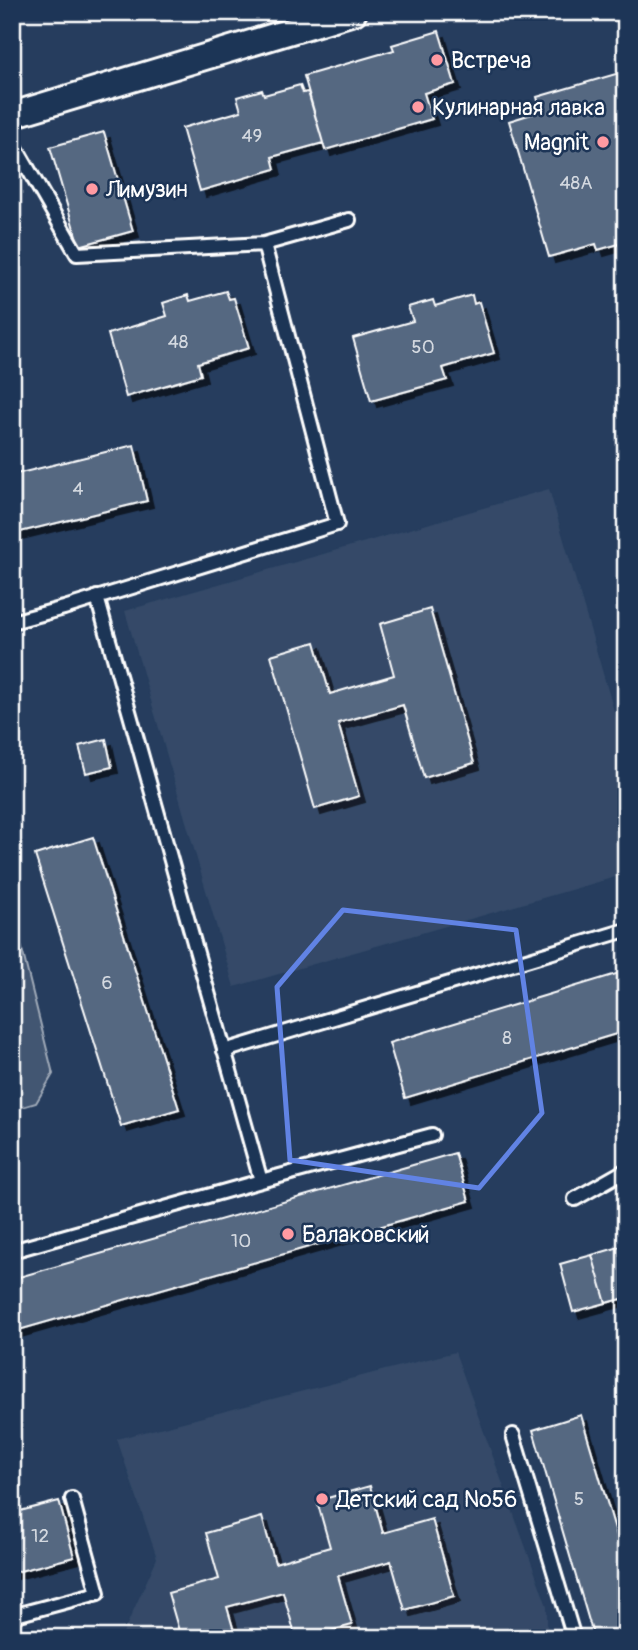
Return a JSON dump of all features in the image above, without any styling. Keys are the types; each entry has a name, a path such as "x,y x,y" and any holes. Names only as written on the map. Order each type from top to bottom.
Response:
{"street":[{"path":"12,116 354,12"}],"lane":[{"path":"12,141 77,254 264,244 349,220"},
{"path":"12,622 337,524 264,244"},
{"path":"97,597 261,1181"},
{"path":"224,1051 626,930"},
{"path":"12,1251 432,1135"},
{"path":"575,1199 626,1170"},
{"path":"513,1435 574,1638"},
{"path":"12,1616 97,1593 72,1499"}],"highlighted area":[{"path":"343,910 516,930 542,1113 479,1188 290,1160 277,987"}],"shaded area":[{"path":"549,489 626,752 626,874 234,987 125,611"},
{"path":"12,909 53,1074 36,1103 12,1110"},
{"name":"Детский сад №56","path":"455,1352 547,1606 547,1638 121,1638 157,1558 117,1439"}],"building":[{"path":"439,31 455,84 424,93 432,119 325,150 304,76 394,50 392,45"},
{"path":"626,71 626,242 598,250 596,244 549,257 509,121 541,111 537,97"},
{"path":"300,85 303,93 308,92 323,143 272,157 275,169 200,191 182,128 241,111 237,97 262,90 264,95"},
{"name":"Лимузин","path":"104,132 133,231 79,246 50,147"},
{"path":"226,291 229,299 234,298 249,348 198,363 201,375 126,397 108,334 167,316 163,303 188,295 190,301"},
{"path":"472,295 474,304 479,302 494,353 443,368 447,380 371,401 353,338 413,321 408,307 433,300 435,306"},
{"path":"134,445 147,501 12,534 12,475"},
{"path":"430,609 474,763 424,778 403,705 338,723 359,796 315,809 271,655 315,642 330,694 394,675 380,624"},
{"path":"106,739 112,767 86,773 79,746"},
{"path":"93,837 179,1109 121,1126 35,855"},
{"path":"626,971 626,1031 405,1098 389,1043"},
{"path":"455,1153 469,1201 12,1332 12,1279"},
{"path":"626,1245 626,1298 606,1303 592,1255"},
{"path":"592,1255 606,1303 573,1312 560,1264"},
{"path":"581,1415 626,1566 626,1638 594,1638 533,1430"},
{"path":"370,1486 383,1533 432,1519 454,1596 405,1610 391,1561 338,1576 352,1625 296,1638 283,1592 227,1607 236,1638 181,1638 168,1593 219,1579 206,1533 262,1517 275,1563 330,1547 317,1501"},
{"path":"59,1501 74,1557 12,1573 12,1513"}],"place":[{"name":"Встреча","path":"437,60"},
{"name":"Кулинарная лавка","path":"418,107"},
{"name":"Magnit","path":"603,142"},
{"name":"Лимузин","path":"92,189"},
{"name":"Балаковский","path":"288,1234"},
{"name":"Детский сад №56","path":"322,1499"}]}
